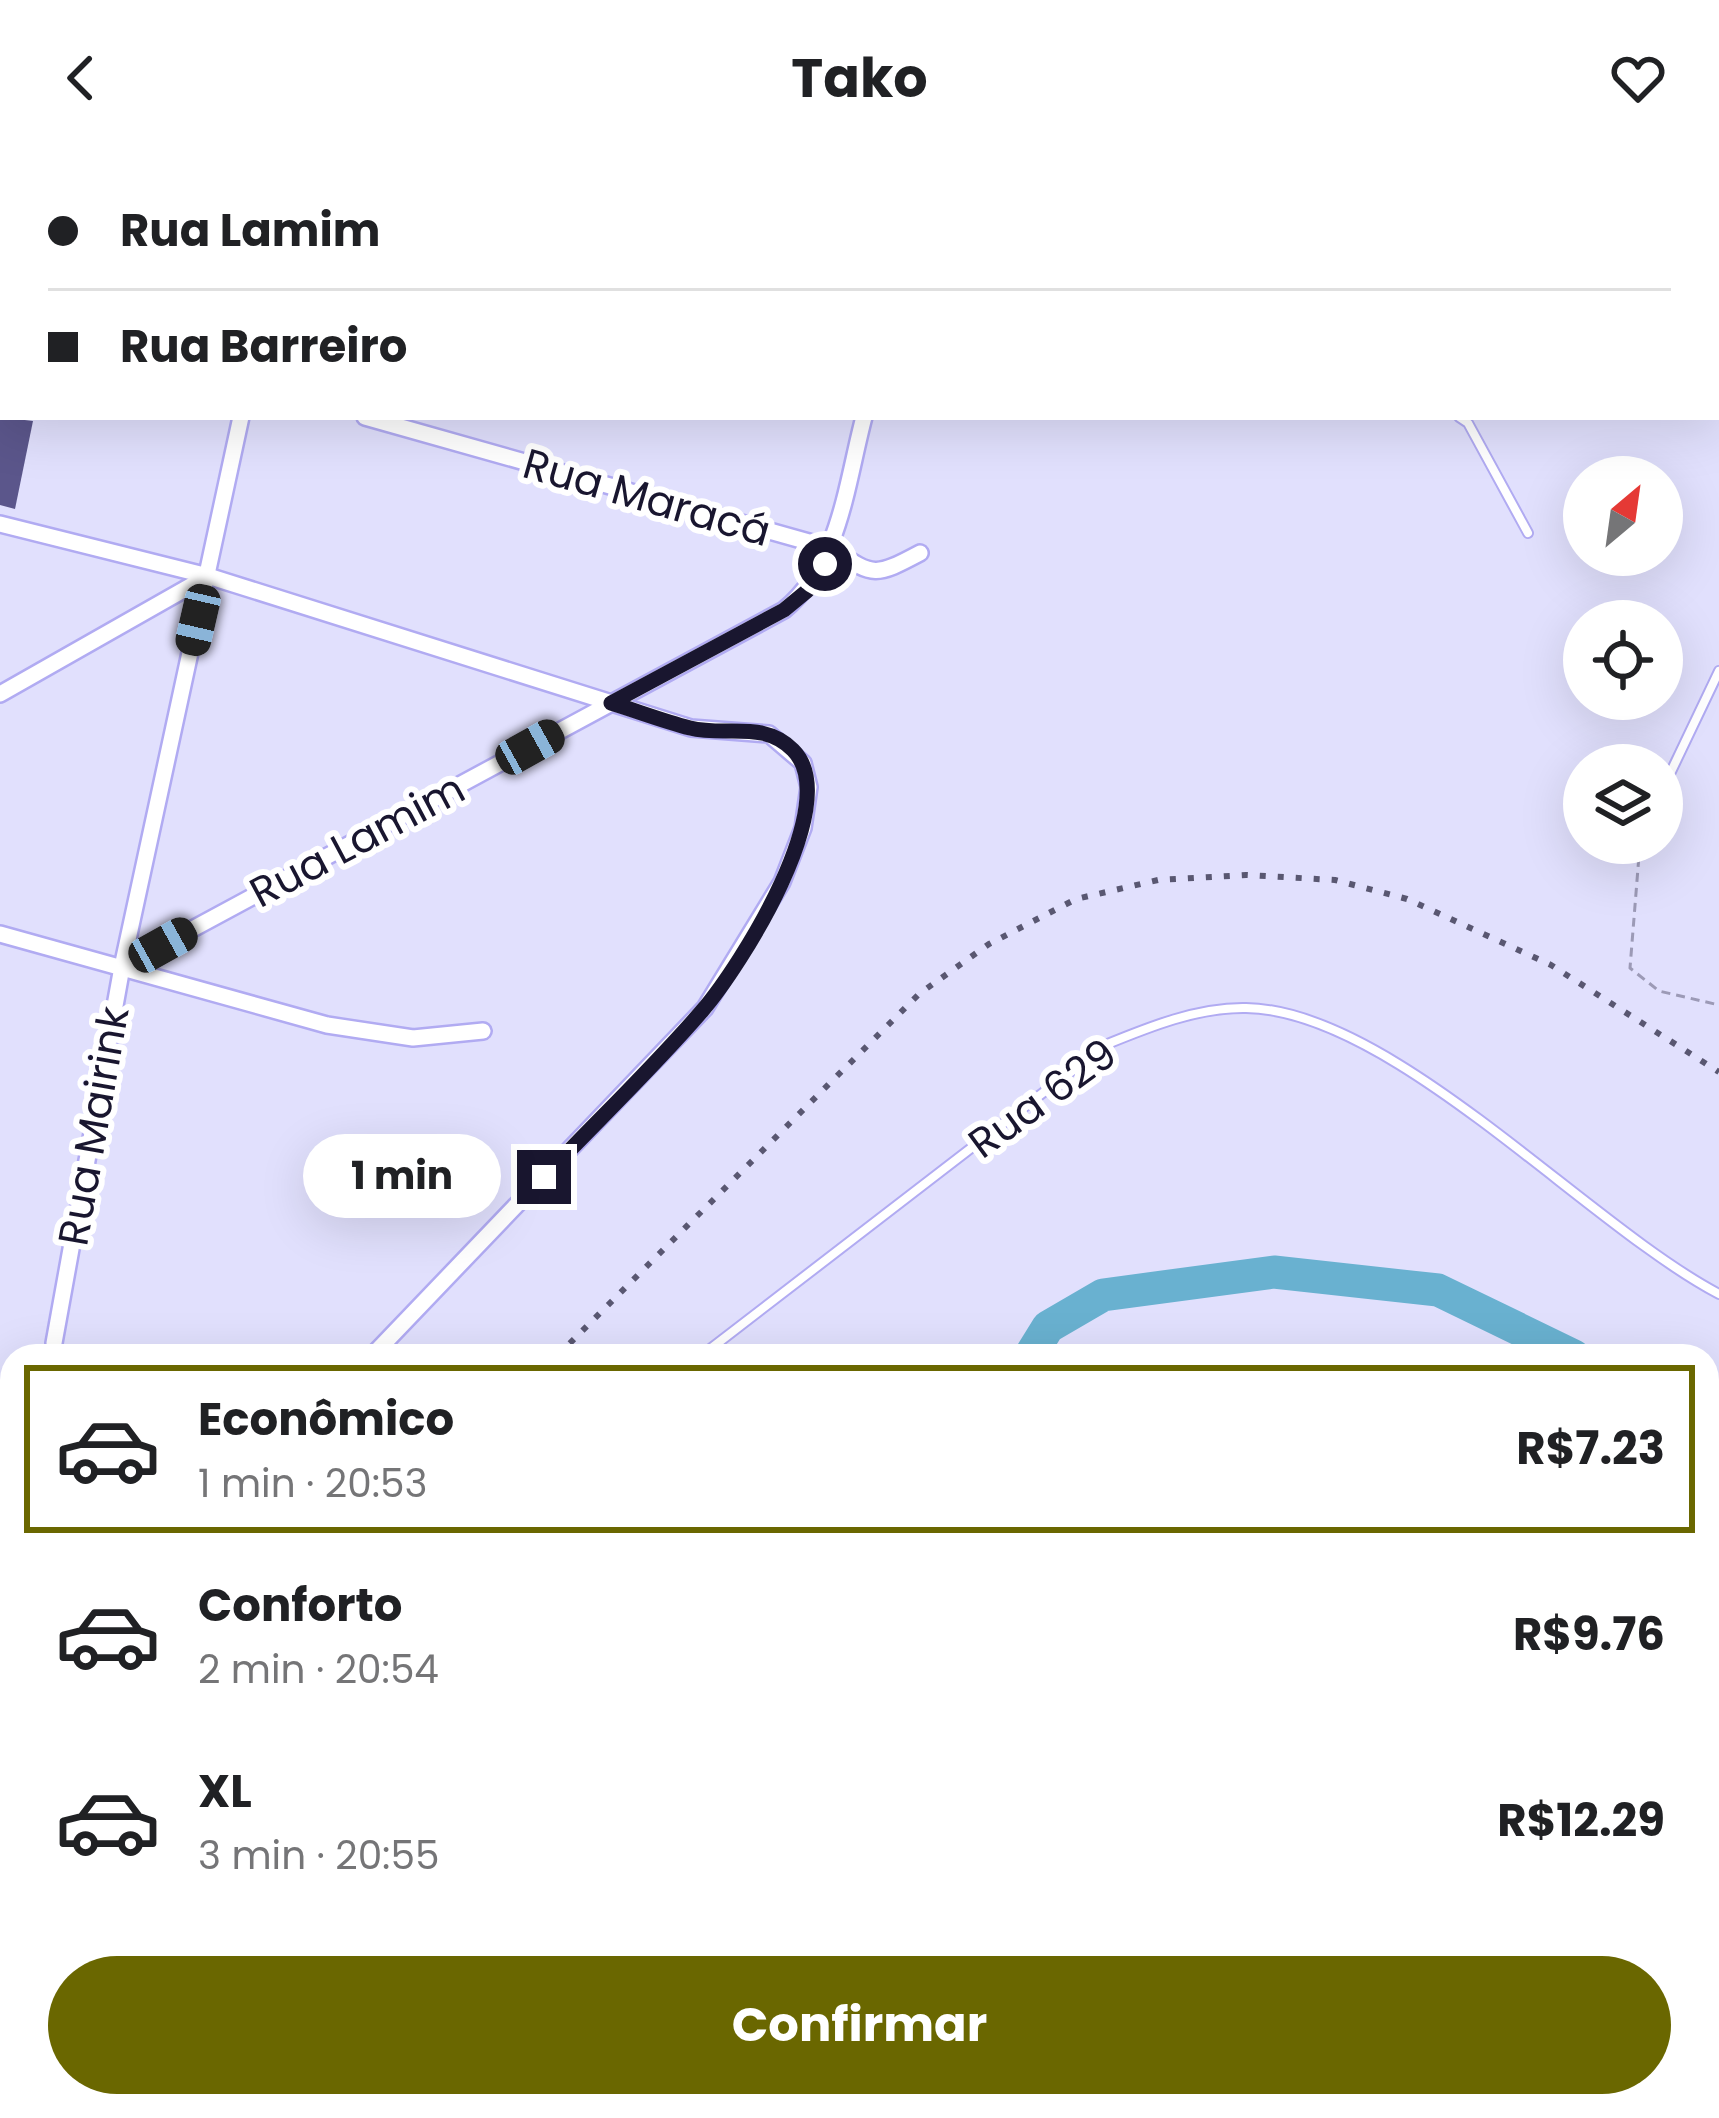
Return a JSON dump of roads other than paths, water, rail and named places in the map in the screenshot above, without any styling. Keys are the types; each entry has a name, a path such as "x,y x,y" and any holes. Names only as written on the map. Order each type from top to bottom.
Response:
{"street":[{"name":"Rua Mairink","path":"54,1342 122,967 240,420"},
{"name":"Rua Maracá","path":"376,420 830,548 870,574 880,574 920,553"},
{"name":"Rua Lamim","path":"122,967 784,610 807,591 830,548 863,420"},
{"path":"0,524 208,576 691,728 751,730 783,741 803,763 809,787 803,828 782,882 705,1008 383,1344"},
{"path":"0,694 208,576"},
{"path":"0,934 327,1025 412,1038 483,1031"},
{"path":"320,2118 361,2118"}],"lane":[{"path":"1464,420 1528,533"},
{"path":"1683,746 1719,671"},
{"name":"Rua 629","path":"716,1344 1106,1045 1159,1022 1244,1007 1287,1012 1365,1044 1719,1294"}],"waterway":[{"path":"1037,1344 1048,1327 1103,1295 1274,1272 1438,1290 1549,1344"}],"railway":[{"path":"569,1344 919,994 989,944 1076,899 1158,880 1246,875 1335,880 1407,899 1551,965 1719,1072"}]}
